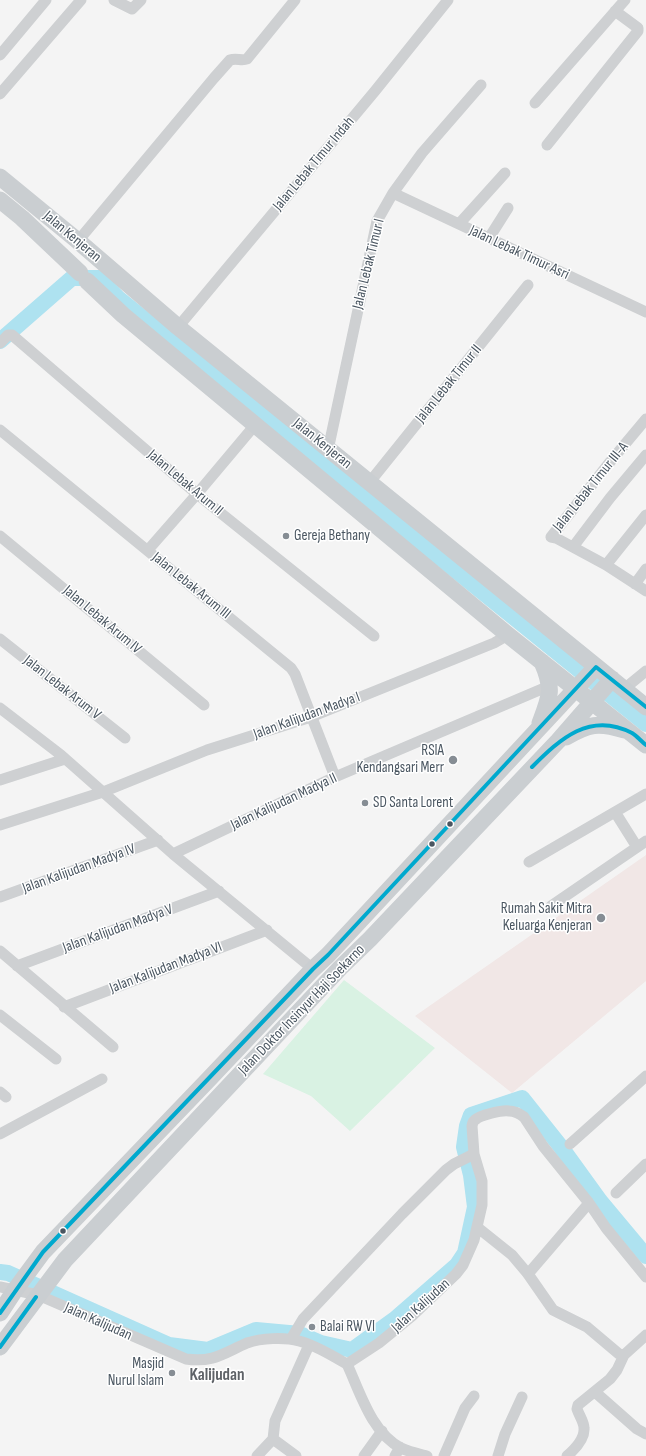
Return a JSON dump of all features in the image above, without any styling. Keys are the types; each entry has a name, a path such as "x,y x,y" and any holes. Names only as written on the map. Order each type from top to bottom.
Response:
{"main road":[{"name":"Jalan Kenjeran","path":"0,177 78,241 178,327 595,669 646,707"},
{"name":"Jalan Kenjeran","path":"0,200 22,218 123,315 508,635 542,662 595,699 646,745"},
{"path":"535,734 550,696 547,675 542,662"},
{"name":"Jalan Doktor Insinyur Haji Soekarno","path":"0,1313 15,1283 43,1252 328,955 595,669"},
{"name":"Jalan Doktor Insinyur Haji Soekarno","path":"0,1347 42,1289 70,1254 340,968 558,741 595,699 615,684"},
{"path":"558,741 580,729 589,726 609,725 630,732"},
{"path":"328,955 330,965 334,968 340,968"},
{"path":"313,969 321,969 326,972 328,981"}],"street":[{"path":"0,55 46,0"},
{"path":"0,94 81,0"},
{"path":"114,0 132,9 141,0"},
{"path":"78,241 230,60 246,59 295,0"},
{"name":"Jalan Lebak Timur Indah","path":"178,327 370,97 448,0"},
{"path":"535,103 624,0"},
{"path":"547,145 638,31 638,28 615,11"},
{"name":"Jalan Lebak Timur I","path":"328,450 376,224 380,214 393,193 422,153 481,85"},
{"path":"459,224 506,173"},
{"name":"Jalan Lebak Timur Asri","path":"393,193 646,312"},
{"path":"489,238 508,208"},
{"name":"Jalan Lebak Timur II","path":"369,483 528,285"},
{"name":"Jalan Lebak Arum II","path":"0,343 8,335 12,335 197,494 374,636"},
{"name":"Jalan Lebak Timur III-A","path":"573,547 551,537 646,419"},
{"path":"148,550 255,424"},
{"name":"Jalan Lebak Arum III","path":"0,430 291,668 295,674 335,777"},
{"path":"646,455 610,498 573,547 606,565 646,591"},
{"path":"606,565 646,515"},
{"name":"Jalan Lebak Arum IV","path":"0,536 204,705"},
{"path":"635,584 646,569"},
{"name":"Jalan Kalijudan Madya I","path":"0,825 103,792 207,750 311,717 494,643 508,635"},
{"name":"Jalan Lebak Arum V","path":"0,639 125,738"},
{"path":"615,684 646,671"},
{"name":"Jalan Kalijudan Madya II","path":"173,854 335,777 549,686"},
{"path":"0,708 65,760 173,854 313,969"},
{"path":"0,780 65,760"},
{"path":"529,862 646,795"},
{"path":"551,906 642,844 615,812"},
{"name":"Jalan Kalijudan Madya IV","path":"0,897 158,840"},
{"name":"Jalan Kalijudan Madya V","path":"17,966 219,891"},
{"name":"Jalan Kalijudan Madya VI","path":"64,1007 267,930"},
{"path":"0,951 64,1007 113,1047"},
{"path":"0,1015 56,1059"},
{"path":"570,1144 646,1076"},
{"path":"0,1134 102,1079"},
{"name":"Jalan Kalijudan","path":"15,1283 42,1289 179,1358 206,1360 214,1359 248,1343 293,1334 300,1341 347,1364 379,1343 412,1316 456,1274 464,1264 470,1253 477,1227 482,1205 483,1192 482,1181 470,1156 473,1122 476,1119 493,1113 509,1110 520,1114 529,1122 543,1146 646,1277"},
{"path":"293,1334 303,1319 327,1292 360,1260 438,1177 454,1164 470,1156"},
{"path":"616,1193 646,1164"},
{"path":"528,1274 589,1203"},
{"path":"477,1227 512,1255 528,1274 553,1310 587,1327 619,1354 624,1355"},
{"path":"567,1456 579,1443 583,1436 584,1428 577,1407 610,1379 617,1370 624,1355 646,1336"},
{"path":"257,1456 273,1439 275,1421 309,1345"},
{"path":"347,1364 366,1407 397,1452 427,1456"},
{"path":"595,1392 637,1429 646,1434"},
{"path":"444,1456 465,1408 474,1396"},
{"path":"498,1456 505,1434 522,1397"},
{"path":"364,1456 382,1431"},
{"path":"273,1439 296,1456"}],"shaded area":[{"name":"Rumah Sakit Mitra Keluarga Kenjeran","path":"646,855 646,981 512,1093 415,1016"}],"green space":[{"path":"344,980 435,1048 350,1131 311,1096 263,1074"}],"waterway":[{"path":"0,341 72,278 99,278 118,298 646,724"},
{"path":"0,1272 8,1273 169,1345 208,1350 256,1330 300,1334 321,1343 352,1350 395,1319 457,1265 465,1253 475,1207 471,1175 464,1147 467,1126 471,1115 522,1098 561,1147 600,1201 646,1256"}],"transit line":[{"path":"0,1313 43,1252 328,955 596,667 646,707"},
{"path":"532,767 565,738 577,731 589,727 603,725 617,727 632,733 646,745"},
{"path":"0,1347 36,1297"}],"place":[{"name":"Gereja Bethany","path":"286,536"},
{"name":"RSIA Kendangsari Merr","path":"453,760"},
{"name":"SD Santa Lorent","path":"365,803"},
{"name":"Rumah Sakit Mitra Keluarga Kenjeran","path":"601,918"},
{"name":"Balai RW VI","path":"312,1327"},
{"name":"Masjid Nurul Islam","path":"172,1373"}],"district":[{"name":"Kalijudan","path":"217,1376"}]}
